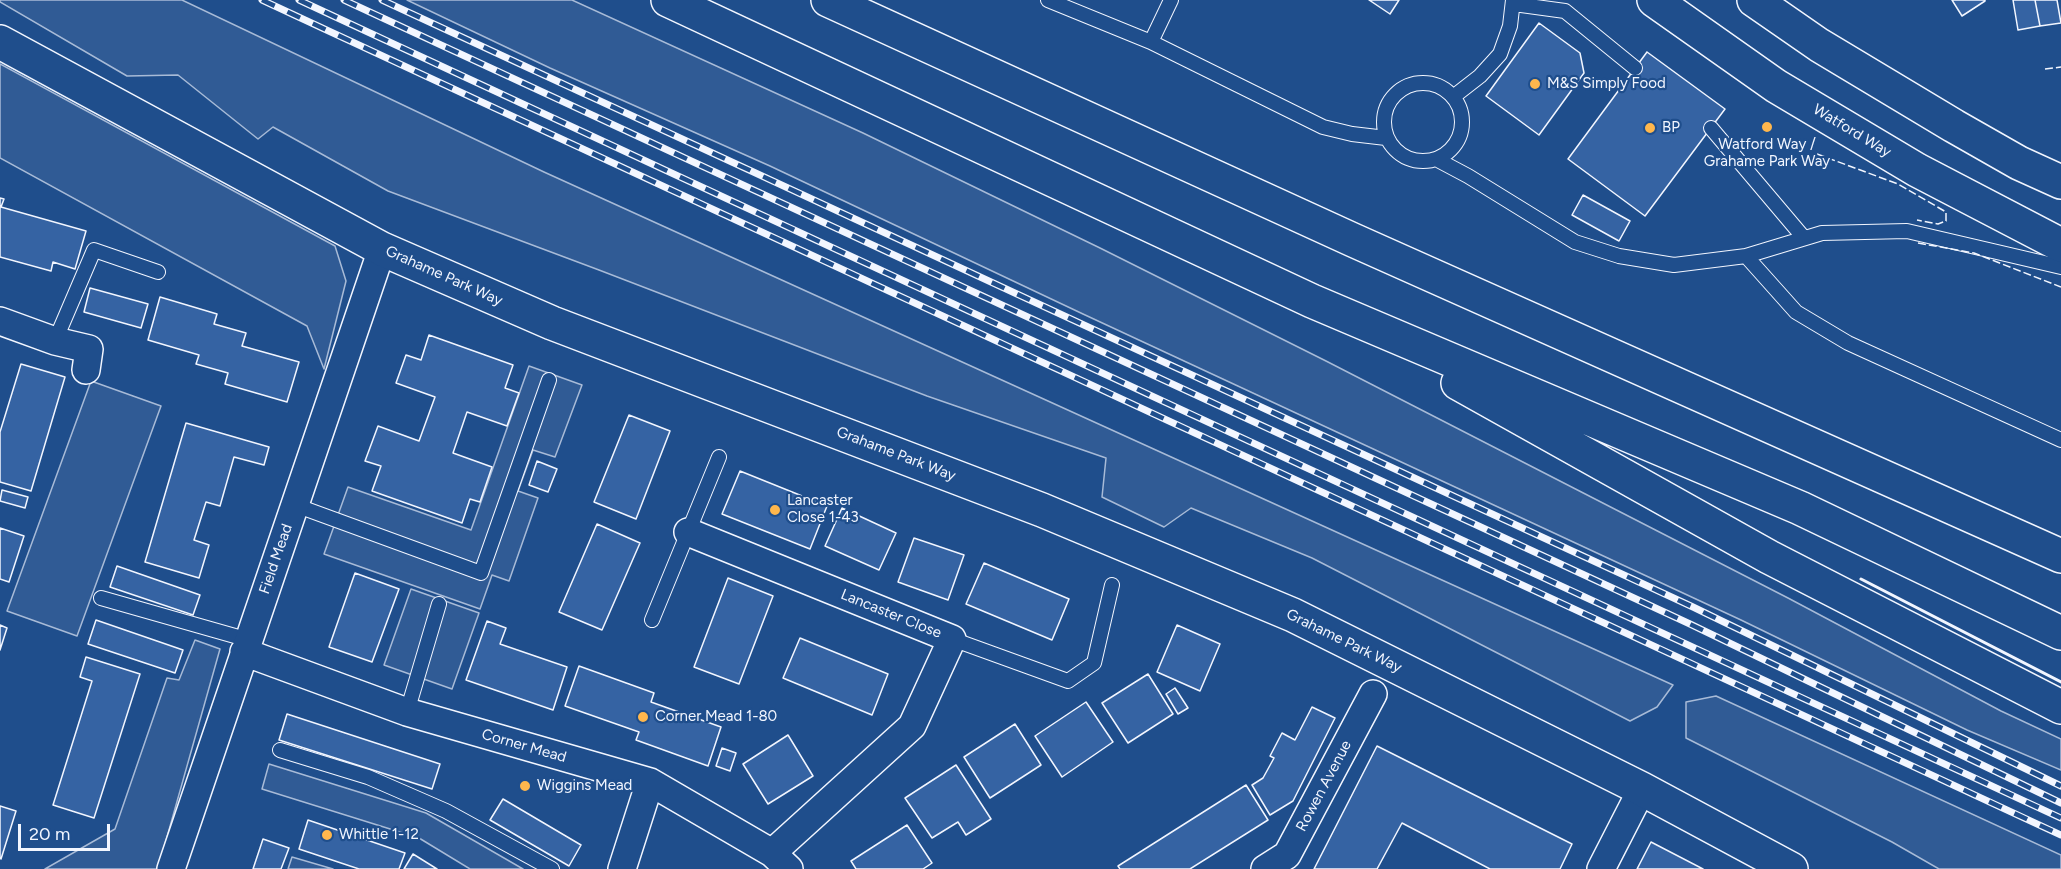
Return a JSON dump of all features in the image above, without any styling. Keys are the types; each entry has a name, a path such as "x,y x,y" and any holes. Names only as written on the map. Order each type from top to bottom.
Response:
{"main road":[{"path":"668,0 1312,301 1800,508 2061,633"},
{"path":"828,0 1353,240 2061,556"},
{"name":"Watford Way","path":"1654,0 1786,92 1917,170 2061,245"},
{"path":"1754,0 1819,45 1944,120 2019,162 2061,182"},
{"name":"Grahame Park Way","path":"0,42 382,249 552,323 1042,510 1282,610 1642,789 1791,869"},
{"path":"1312,301 1769,557 2061,707"}],"street":[{"name":"Field Mead","path":"171,869 382,249"},
{"path":"0,321 89,350 86,370"},
{"name":"Lancaster Close","path":"688,532 952,639 912,726 781,861"},
{"name":"Corner Mead","path":"247,646 407,712 650,783 781,861"},
{"name":"Rowen Avenue","path":"1265,869 1287,855 1373,694"},
{"path":"621,869 650,783"},
{"path":"1601,869 1642,789"}],"lane":[{"path":"1048,0 1151,42 1323,127 1352,134 1386,138"},
{"path":"1151,42 1171,0"},
{"path":"1453,97 1479,76 1500,54 1510,26 1514,2 1565,11 1635,68"},
{"path":"1420,82 1433,84 1444,89 1460,108 1461,133 1456,144 1436,159 1421,162 1407,158 1394,150 1386,138 1383,125 1384,113 1397,92 1408,86 1420,82"},
{"path":"1711,128 1804,238"},
{"path":"1436,159 1468,176 1575,242 1619,256 1674,265 1746,256 1822,232 1907,231 2061,267"},
{"path":"56,341 94,250 158,272"},
{"path":"1746,256 1796,312 1848,343 2061,440"},
{"path":"295,505 481,573 549,380"},
{"path":"652,620 719,457"},
{"path":"952,639 1068,681 1094,663 1112,585"},
{"path":"101,598 247,646"},
{"path":"407,712 439,604"},
{"path":"279,750 368,777 436,807 552,869"}],"shaded area":[{"path":"0,0 182,0 544,172 1673,685 1657,707 1630,721 1312,558 1191,508 1164,527 1102,497 1106,458 927,396 388,191 273,127 258,139 178,75 127,76"},
{"path":"407,0 572,0 863,133 1326,361 1788,598 2001,711 2061,739 2061,770 1967,730 1741,620 770,166 550,68"},
{"path":"0,64 335,246 346,281 324,369 307,326 0,158"},
{"path":"529,366 582,385 555,457 533,450 518,491 538,498 509,581 492,575 480,609 324,554 348,487 471,530"},
{"path":"91,381 161,406 77,636 7,611"},
{"path":"411,589 479,613 452,689 384,665"},
{"path":"195,640 220,649 158,869 45,869 115,829 167,678 179,680"},
{"path":"1716,696 2061,855 2061,869 1939,869 1892,842 1686,738 1686,702"},
{"path":"269,764 426,813 523,869 470,869 419,838 262,789"},
{"path":"292,857 333,869 288,869"}],"building":[{"path":"1369,0 1399,0 1390,14"},
{"path":"1952,0 1985,0 1985,1 1962,16"},
{"path":"2013,0 2035,0 2040,26 2018,30"},
{"path":"2035,0 2057,0 2061,23 2040,26"},
{"name":"M&S Simply Food","path":"1539,23 1580,53 1584,73 1539,135 1486,96"},
{"path":"1647,52 1725,109 1645,216 1568,159"},
{"path":"1583,195 1630,221 1619,241 1572,215"},
{"path":"0,198 4,199 1,207 86,231 75,269 53,262 51,271 0,257"},
{"path":"90,288 148,304 141,328 84,312"},
{"path":"160,297 217,314 214,324 246,333 242,346 299,362 287,402 225,384 228,373 196,364 199,355 148,340"},
{"path":"429,335 513,365 505,388 519,393 507,426 467,412 453,453 492,467 480,502 470,499 462,523 372,491 381,466 365,461 378,426 419,441 435,397 396,383 406,355 421,360"},
{"path":"21,364 65,377 31,491 0,482 0,432"},
{"path":"629,415 670,431 636,519 594,502"},
{"path":"186,423 269,447 264,465 234,457 220,506 206,502 194,540 209,545 199,578 145,562"},
{"path":"537,461 557,469 548,492 529,485"},
{"name":"Lancaster Close 1-43","path":"740,471 827,506 810,549 722,514"},
{"path":"2,490 28,497 25,508 0,501"},
{"path":"842,508 896,533 879,570 825,546"},
{"path":"597,524 640,543 602,630 559,612"},
{"path":"0,528 24,536 9,582 0,579"},
{"path":"914,538 964,555 948,600 898,582"},
{"path":"984,563 1069,599 1052,640 966,604"},
{"path":"117,566 200,595 193,615 110,587"},
{"path":"355,573 399,589 372,662 329,647"},
{"path":"728,578 773,596 739,684 694,667"},
{"path":"96,620 183,650 175,673 88,644"},
{"path":"487,621 506,628 500,644 567,667 553,710 466,680"},
{"path":"0,625 7,628 0,650"},
{"path":"1177,625 1220,644 1200,691 1157,672"},
{"path":"800,638 888,674 872,715 783,678"},
{"path":"86,657 140,674 94,818 53,805 92,681 80,677"},
{"name":"Corner Mead 1-80","path":"579,666 654,693 651,702 721,727 708,766 636,740 639,732 565,706"},
{"path":"1148,674 1173,714 1128,743 1102,703"},
{"path":"1175,688 1188,708 1178,714 1166,694"},
{"path":"1086,702 1113,742 1062,777 1035,736"},
{"path":"1312,707 1335,718 1293,801 1270,815 1252,785 1263,778 1274,758 1270,756 1282,733 1295,740"},
{"path":"287,714 440,764 432,789 279,740"},
{"path":"1015,724 1041,765 990,798 964,757"},
{"path":"788,735 813,776 768,804 743,764"},
{"path":"1377,746 1572,844 1560,869 1490,869 1402,823 1377,869 1314,869"},
{"path":"722,748 736,753 730,771 716,766"},
{"path":"956,765 991,819 966,835 958,822 932,838 905,798"},
{"path":"1246,785 1268,820 1190,869 1120,869 1118,866"},
{"path":"503,799 581,845 569,866 490,820"},
{"path":"0,806 16,811 1,859 0,858"},
{"name":"Whittle 1-12","path":"308,820 405,853 399,869 359,869 299,849"},
{"path":"907,825 932,863 923,869 856,869 851,861"},
{"path":"263,839 289,848 281,869 253,869"},
{"path":"1651,842 1703,869 1637,869"},
{"path":"413,854 437,869 404,869"}],"railway":[{"path":"262,0 2061,835"},
{"path":"299,0 2061,818"},
{"path":"344,0 1690,624 2061,803"},
{"path":"382,0 1693,607 2061,786"}],"fence":[{"path":"2045,69 2061,67"},
{"path":"1817,154 1898,184 1946,212 1946,221 1938,224 1917,220"},
{"path":"1918,243 1974,253 2061,287"}],"wall":[{"path":"1861,579 2061,682"}],"place":[{"name":"M&S Simply Food","path":"1535,84"},
{"name":"Watford Way / Grahame Park Way","path":"1767,127"},
{"name":"BP","path":"1650,128"},
{"name":"Lancaster Close 1-43","path":"775,510"},
{"name":"Corner Mead 1-80","path":"643,717"},
{"name":"Wiggins Mead","path":"525,786"},
{"name":"Whittle 1-12","path":"327,835"}]}
